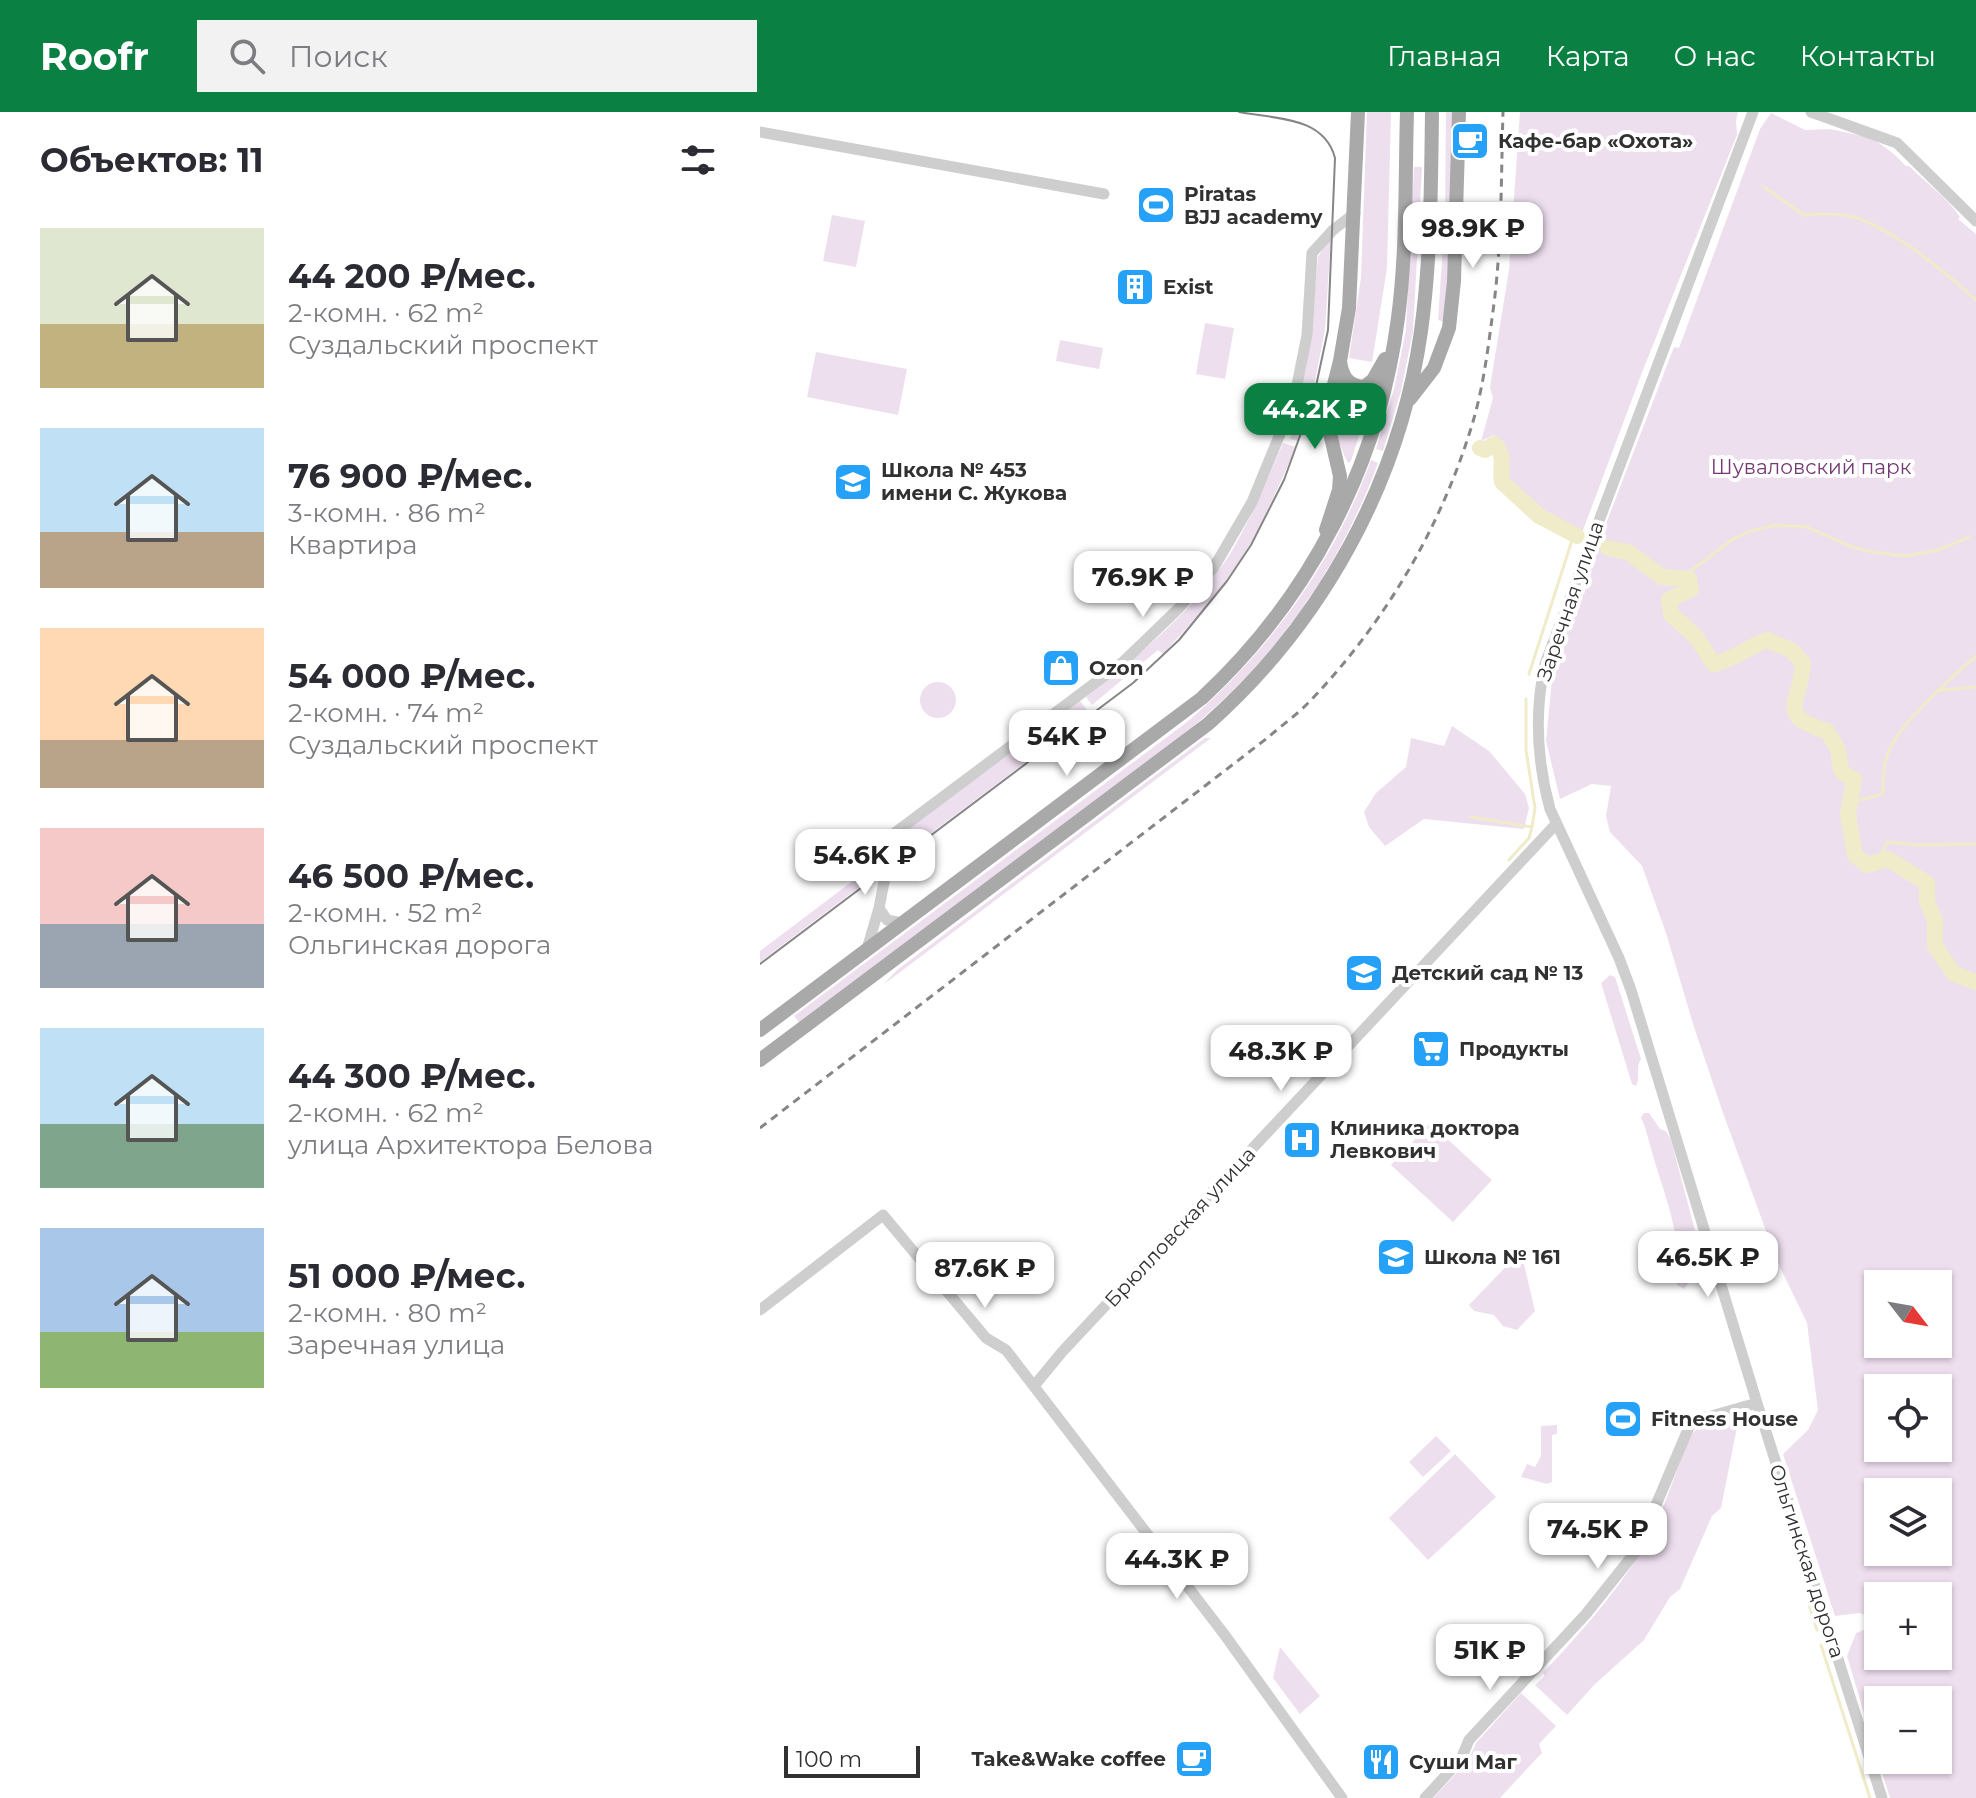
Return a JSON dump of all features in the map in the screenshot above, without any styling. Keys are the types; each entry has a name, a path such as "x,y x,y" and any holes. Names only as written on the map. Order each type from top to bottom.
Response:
{"main road":[{"path":"1322,549 1339,490 1338,463 1329,418 1349,308 1358,112"},
{"path":"762,1023 903,923 1202,698 1263,635 1322,549 1359,470 1384,387 1402,275 1407,112"},
{"path":"760,1060 1196,734 1238,697 1291,637 1347,551 1381,478 1407,403 1425,300 1432,112"},
{"path":"1407,403 1434,368 1449,328 1454,281 1459,112"},
{"path":"1340,361 1346,380 1364,387 1373,380 1393,345"}],"street":[{"name":"Заречная улица","path":"1692,1186 1627,979 1556,824 1543,785 1537,718 1545,664 1753,112"},
{"path":"1811,112 1897,143 1976,221"},
{"path":"760,132 1104,194"},
{"path":"866,950 879,908 889,856 884,841 1123,662 1179,608 1219,560 1252,502 1294,400 1307,335 1314,248 1355,213"},
{"name":"Брюлловская улица","path":"1034,1386 1062,1352 1556,824"},
{"path":"879,908 887,920 903,923"},
{"name":"Ольгинская дорога","path":"1692,1186 1882,1798"},
{"path":"760,1310 883,1215 986,1338 1006,1350 1224,1634 1342,1798"},
{"path":"1425,1798 1461,1759 1469,1740 1586,1614 1637,1550 1689,1427 1697,1420 1757,1403"}],"green space":[{"path":"1367,112 1391,112 1387,268 1372,362 1349,358 1361,278"},
{"path":"1446,112 1455,112 1445,322 1438,320 1445,217"},
{"path":"1520,112 1738,112 1737,135 1582,533 1547,516 1522,499 1504,474 1501,444 1494,435 1481,441 1493,398 1490,387 1509,270"},
{"name":"Шуваловский парк","path":"1771,113 1805,130 1830,129 1872,138 1909,166 1976,234 1976,1798 1890,1798 1882,1774 1952,1774 1952,1686 1864,1686 1864,1713 1847,1656 1856,1633 1864,1630 1864,1670 1952,1670 1952,1582 1864,1582 1864,1615 1835,1616 1783,1454 1808,1430 1818,1410 1807,1323 1777,1261 1723,1113 1642,866 1610,832 1606,816 1611,786 1592,784 1560,799 1546,741 1554,659 1674,347 1679,348 1760,129"},
{"path":"1414,167 1422,167 1413,331 1401,391 1383,451 1376,449 1394,389 1406,330"},
{"path":"832,215 865,221 856,267 823,261"},
{"path":"1331,237 1325,330 1311,400 1298,441 1290,439 1292,432 1288,431 1306,369 1318,257"},
{"path":"1205,323 1234,328 1225,379 1196,374"},
{"path":"1060,340 1103,348 1099,369 1056,361"},
{"path":"816,352 907,369 898,415 807,397"},
{"path":"1340,387 1359,394 1370,392 1372,395 1348,463 1336,426"},
{"path":"1283,443 1296,447 1275,495 1232,572 1163,654 1158,650 1092,705 1086,697 1164,632 1216,575 1245,527"},
{"path":"1371,460 1378,463 1363,501 1325,574 1278,641 1222,701 1191,728 799,1022 794,1016 1187,722 1217,695 1296,603 1338,534"},
{"path":"938,682 950,688 956,700 950,712 938,718 926,712 920,700 926,688"},
{"path":"1080,701 1090,714 894,861 898,841 904,832"},
{"path":"1452,726 1489,751 1525,794 1529,808 1524,829 1424,819 1385,846 1369,827 1364,812 1376,793 1406,767 1411,738 1444,746"},
{"path":"1205,738 1211,738 883,985 897,970"},
{"path":"875,856 884,861 883,869 760,962 760,951 858,877 854,871"},
{"path":"1610,975 1615,977 1641,1059 1636,1086 1632,1084 1601,983"},
{"path":"1649,1113 1671,1140 1704,1264 1684,1289 1677,1285 1676,1240 1641,1117"},
{"path":"1430,1123 1492,1180 1453,1222 1391,1165"},
{"path":"1521,1251 1535,1311 1517,1330 1503,1326 1494,1315 1474,1311 1469,1305"},
{"path":"1733,1414 1738,1422 1721,1508 1712,1516 1680,1589 1670,1597 1644,1640 1594,1685 1567,1715 1535,1685 1607,1600 1640,1553 1661,1512 1688,1439 1702,1426"},
{"path":"1557,1425 1557,1434 1552,1435 1552,1482 1547,1484 1521,1477 1527,1464 1535,1467 1541,1456 1541,1426"},
{"path":"1436,1436 1451,1451 1423,1477 1409,1462"},
{"path":"1455,1454 1496,1497 1428,1560 1389,1518"},
{"path":"1280,1647 1320,1696 1300,1714 1273,1678"},
{"path":"1521,1693 1556,1726 1539,1744 1542,1753 1500,1798 1433,1798 1468,1761 1476,1743"}],"waterway":[{"path":"1764,187 1804,215 1853,217 1885,231 1934,264 1976,300"},
{"path":"1480,448 1485,450 1494,444 1501,457 1502,482 1539,516 1577,536"},
{"path":"1681,578 1733,539 1776,525 1807,527 1850,546 1905,556 1935,551 1970,537"},
{"path":"1529,674 1574,534"},
{"path":"1608,548 1628,552 1662,577 1689,579 1691,589 1669,600 1671,614 1696,637 1714,664 1767,640 1791,650 1803,663 1794,706 1801,719 1827,731 1837,748 1842,771 1854,779 1848,815 1855,855 1867,865 1888,859 1927,883 1927,901 1935,921 1935,946 1954,974 1976,982"},
{"path":"1851,802 1883,794 1886,761 1892,744 1926,703 1976,656"},
{"path":"1940,690 1976,687"},
{"path":"1526,699 1526,750 1535,808 1532,827"},
{"path":"1471,817 1532,827 1529,838 1509,860"},
{"path":"1878,862 1887,842 1976,844"},
{"path":"1809,1605 1817,1630"},
{"path":"1821,1645 1870,1798"}],"tram line":[{"path":"760,964 1133,683 1179,640 1227,581 1251,545 1284,480 1313,400 1328,330 1335,158 1329,144 1309,127 1239,112"}],"railway":[{"path":"760,1128 1266,739 1312,699 1364,638 1427,536 1459,463 1476,411 1496,286 1503,112"}],"place":[{"name":"Кафе-бар «Охота»","path":"1470,141"},
{"name":"Piratas BJJ academy","path":"1156,205"},
{"name":"Exist","path":"1135,287"},
{"name":"Школа № 453 имени С. Жукова","path":"853,482"},
{"name":"Ozon","path":"1061,668"},
{"name":"Детский сад № 13","path":"1364,973"},
{"name":"Продукты","path":"1431,1049"},
{"name":"Клиника доктора Левкович","path":"1302,1140"},
{"name":"Школа № 161","path":"1396,1257"},
{"name":"Fitness House","path":"1623,1419"},
{"name":"Take&Wake coffee","path":"1194,1759"},
{"name":"Суши Маг","path":"1381,1762"}]}
